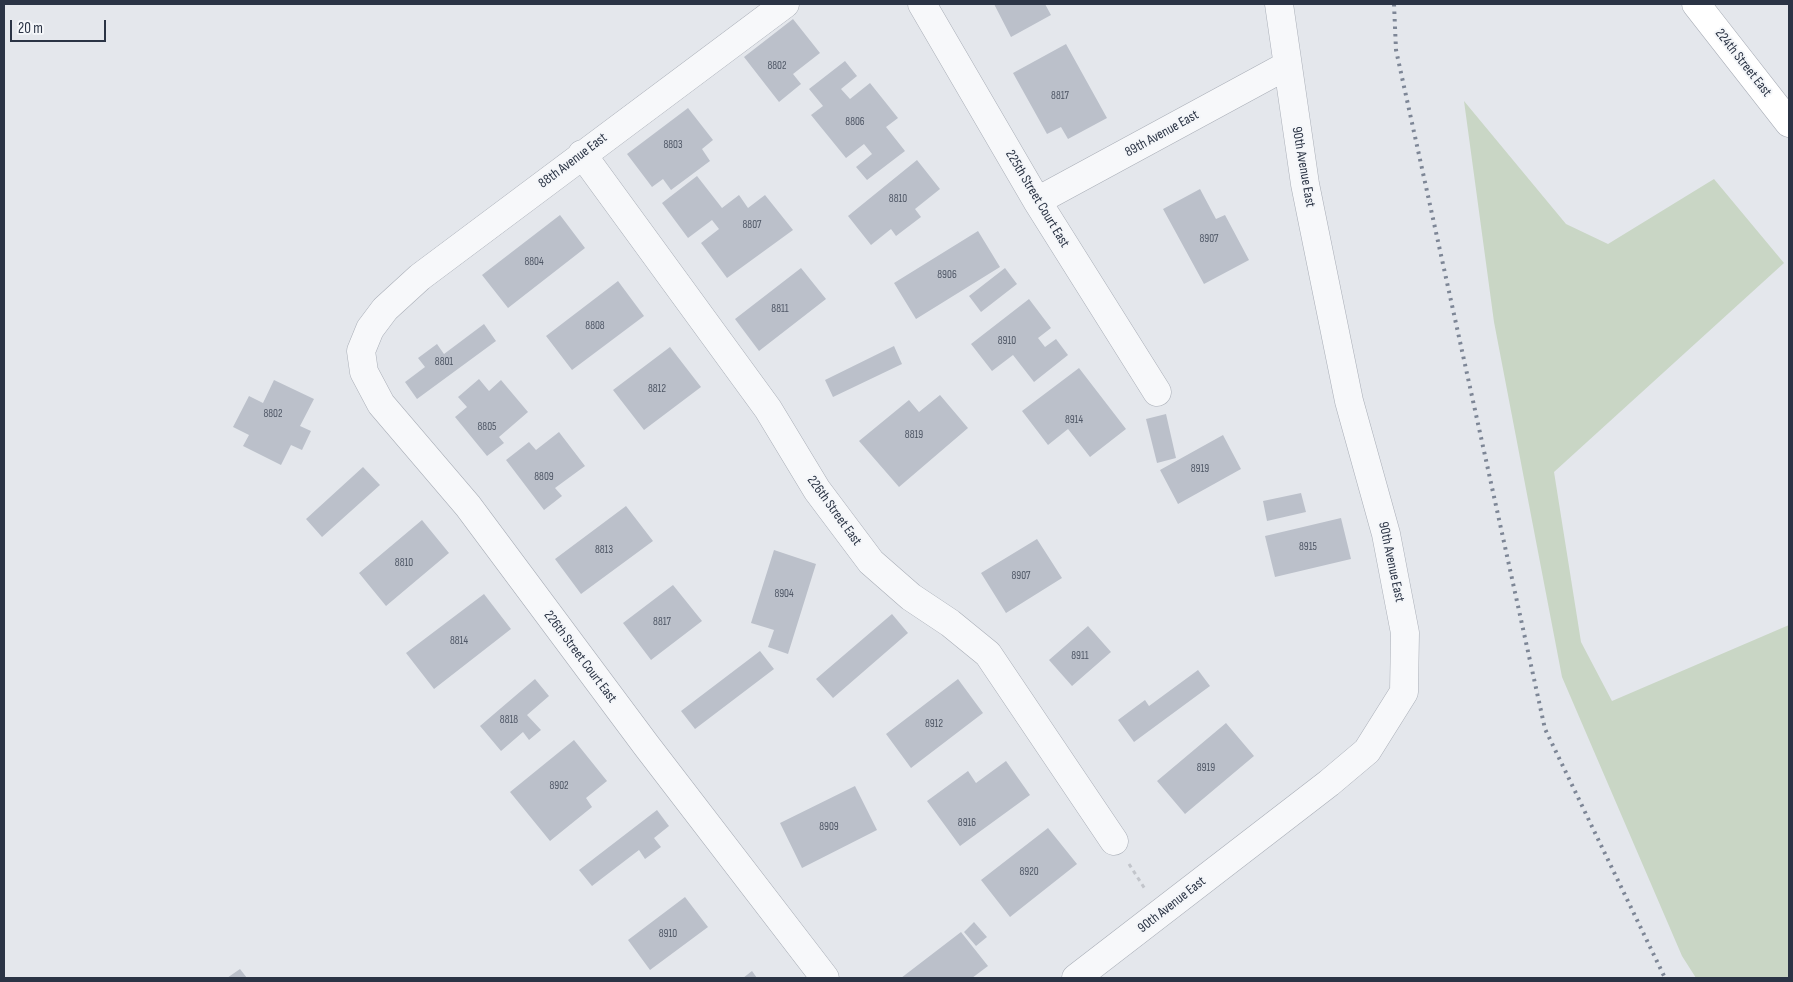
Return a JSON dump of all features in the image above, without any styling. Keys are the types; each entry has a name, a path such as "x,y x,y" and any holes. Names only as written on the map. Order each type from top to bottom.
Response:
{"main road":[{"name":"224th Street East","path":"1696,4 1789,123"}],"street":[{"name":"88th Avenue East","path":"370,329 385,309 420,277 785,4"},
{"name":"225th Street Court East","path":"922,4 1038,201 1157,392"},
{"name":"90th Avenue East","path":"1076,978 1329,783 1367,751 1404,692 1405,633 1386,534 1349,401 1305,184 1286,66 1279,4"},
{"name":"89th Avenue East","path":"1038,201 1286,66"},
{"name":"226th Street East","path":"582,154 768,409 817,490 871,562 911,597 950,623 988,654 1114,841"},
{"name":"226th Street Court East","path":"370,329 362,351 364,372 381,404 468,506 646,745 825,978"}],"path":[{"path":"1114,841 1161,913"}],"green space":[{"path":"1464,101 1566,224 1608,244 1714,179 1784,263 1554,472 1581,642 1612,701 1789,625 1789,978 1696,978 1682,956 1562,677 1494,322"}],"building":[{"path":"994,4 1045,4 1051,15 1011,37"},
{"path":"793,19 820,53 793,74 801,84 779,102 744,57"},
{"path":"1066,44 1107,118 1068,139 1061,127 1047,134 1013,73"},
{"path":"845,61 857,76 841,89 850,99 870,83 898,118 886,127 905,151 867,180 856,167 872,154 864,144 846,158 811,115 823,106 809,89"},
{"path":"688,108 713,140 702,149 710,161 671,190 663,179 652,187 627,154"},
{"path":"917,160 940,189 915,209 921,217 896,236 891,229 871,245 848,216"},
{"path":"697,176 722,208 739,195 748,208 765,195 793,230 727,278 701,243 719,229 712,220 688,238 662,203"},
{"path":"1200,189 1216,219 1225,215 1249,260 1204,284 1163,209"},
{"path":"560,215 585,248 508,308 482,275"},
{"path":"978,231 1000,267 916,319 894,283"},
{"path":"801,268 826,299 759,351 735,319"},
{"path":"1005,268 1017,284 981,312 969,296"},
{"path":"618,281 644,316 572,370 546,336"},
{"path":"1029,299 1051,328 1038,338 1045,347 1056,339 1068,355 1034,382 1013,355 992,371 971,344"},
{"path":"484,324 496,341 417,399 405,382 425,367 418,358 437,344 444,354"},
{"path":"894,346 902,364 833,397 825,380"},
{"path":"670,347 701,387 644,430 613,390"},
{"path":"1079,368 1126,429 1090,457 1068,429 1048,445 1022,411"},
{"path":"479,379 489,391 501,380 528,412 499,437 504,443 487,456 455,417 467,407 458,397"},
{"path":"274,380 314,399 300,426 311,431 302,450 291,445 281,465 243,446 249,435 233,427 249,396 263,403"},
{"path":"940,395 968,428 899,487 859,441 909,400 919,412"},
{"path":"1166,414 1176,458 1157,463 1146,419"},
{"path":"559,432 585,466 555,488 562,496 544,510 506,460 529,442 536,450"},
{"path":"1223,435 1241,469 1178,504 1160,470"},
{"path":"363,467 380,485 322,537 306,519"},
{"path":"1301,493 1306,512 1267,521 1263,501"},
{"path":"626,506 653,541 581,594 555,559"},
{"path":"1341,518 1351,559 1275,577 1265,536"},
{"path":"422,520 449,553 386,606 359,573"},
{"path":"1037,539 1062,578 1006,613 981,573"},
{"path":"774,550 816,564 788,654 768,647 774,630 751,623"},
{"path":"673,585 702,621 651,660 623,623"},
{"path":"484,594 511,629 434,689 406,653"},
{"path":"892,614 908,633 833,698 816,679"},
{"path":"1088,626 1111,652 1072,686 1049,660"},
{"path":"760,651 774,669 695,729 681,711"},
{"path":"1198,670 1210,686 1134,742 1118,720 1145,700 1149,706"},
{"path":"535,679 549,696 527,715 541,730 529,740 523,732 501,751 480,726"},
{"path":"958,679 983,713 911,768 886,734"},
{"path":"1226,723 1254,756 1185,814 1157,781"},
{"path":"574,740 607,781 586,798 592,807 550,841 510,792"},
{"path":"1006,761 1030,795 960,846 927,801 968,771 976,783"},
{"path":"855,786 877,830 802,868 780,823"},
{"path":"657,810 669,826 654,838 661,847 645,859 639,850 592,886 579,870"},
{"path":"1048,828 1077,864 1010,917 981,880"},
{"path":"685,897 708,927 650,970 628,940"},
{"path":"974,922 987,937 976,946 964,932"},
{"path":"961,932 988,966 972,978 901,978"},
{"path":"240,969 247,978 227,978"},
{"path":"752,971 757,978 743,978"}],"railway":[{"path":"1394,4 1396,50 1545,729 1665,978"}]}
